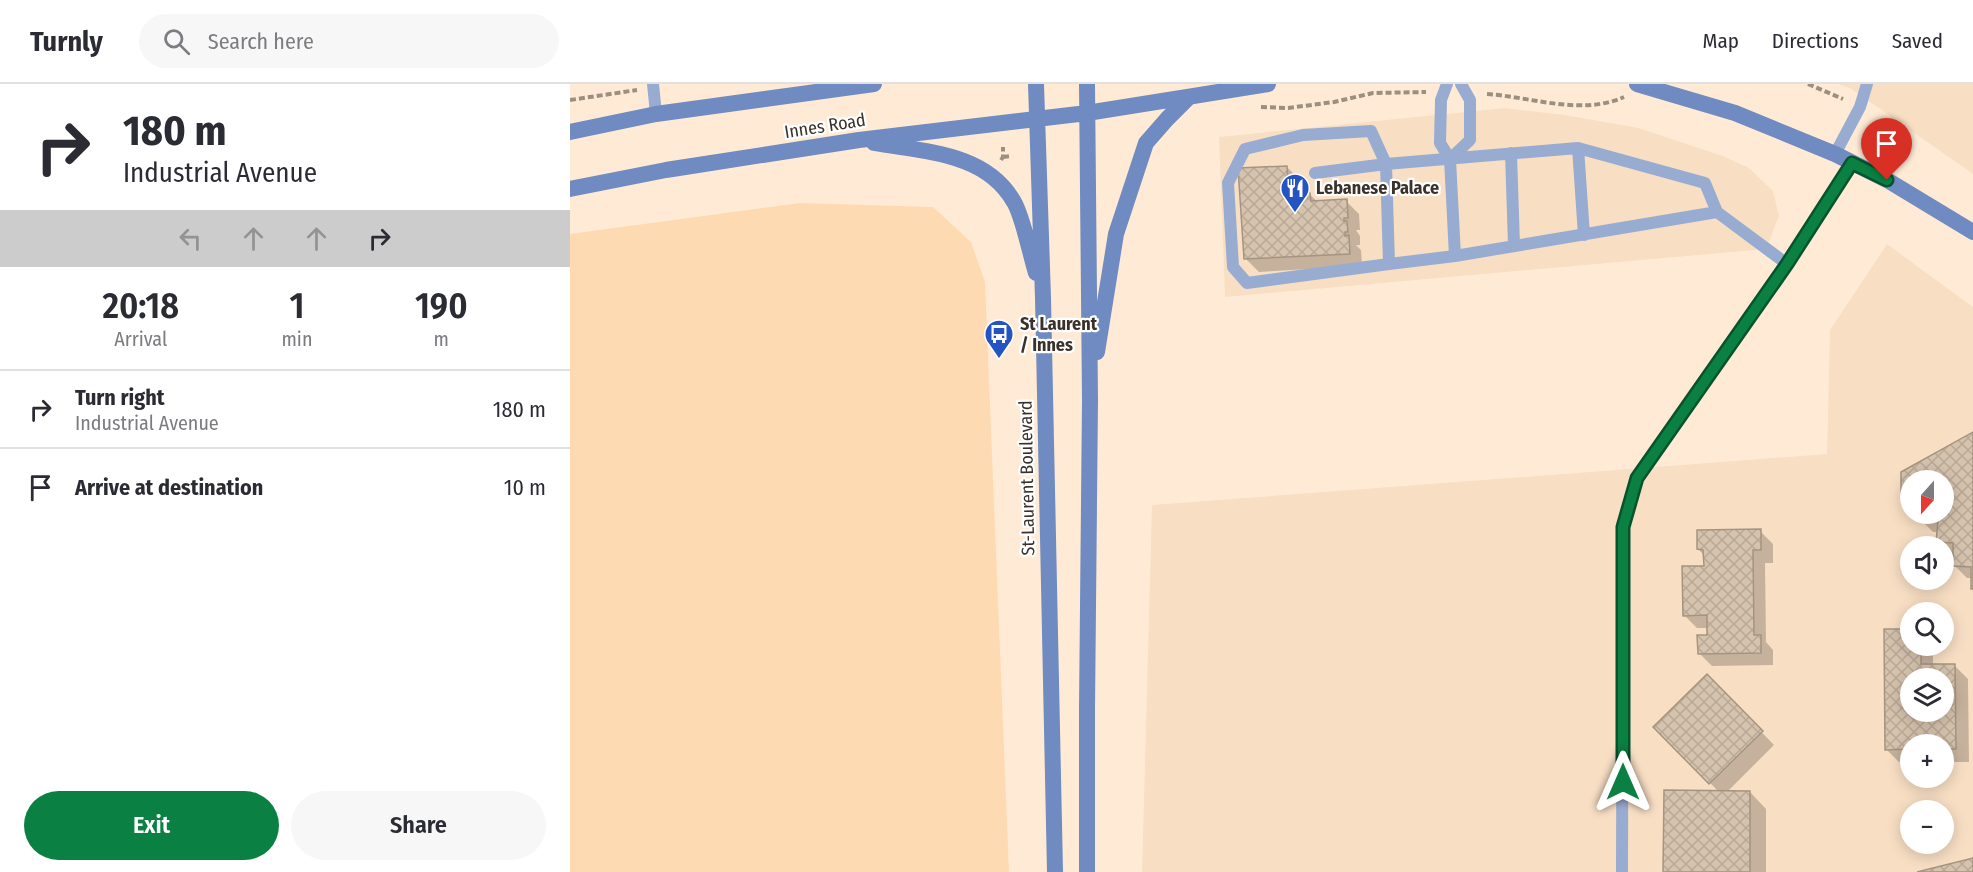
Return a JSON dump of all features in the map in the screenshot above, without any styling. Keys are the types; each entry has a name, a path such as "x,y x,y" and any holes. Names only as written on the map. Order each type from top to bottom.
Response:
{"main road":[{"name":"Innes Road","path":"570,132 656,114 874,84"},
{"name":"St-Laurent Boulevard","path":"1036,84 1043,298 1055,872"},
{"path":"1087,872 1090,400 1088,84"},
{"name":"Innes Road","path":"570,189 666,170 859,140 1088,113 1268,84"},
{"path":"1643,85 1735,113 1835,154 1887,180 1973,232"},
{"path":"1090,400 1116,234 1129,191 1146,143 1189,97"},
{"path":"859,140 950,156 967,161 992,175 1006,189 1016,204 1043,298"}],"lane":[{"path":"1835,154 1860,107 1867,84"},
{"path":"653,86 656,114"},
{"path":"1446,88 1441,100 1440,143 1450,159 1455,256"},
{"path":"1450,159 1470,140 1470,100 1464,88"},
{"path":"1389,264 1386,164 1371,131 1303,135 1245,149 1228,183 1233,267 1247,283 1455,256 1717,212"},
{"path":"1578,148 1584,236"},
{"path":"1315,173 1386,164 1578,148 1705,183 1717,212 1787,264"},
{"path":"1511,153 1514,246"},
{"path":"1622,872 1623,527 1637,478 1787,264 1852,163"}],"path":[{"path":"1808,84 1860,107"},
{"path":"1464,88 1584,106 1610,103 1643,85"},
{"path":"570,100 653,86"},
{"path":"1256,106 1288,108 1334,102 1373,93 1446,88"},
{"path":"1003,147 1003,157 1012,156"}],"shaded area":[{"path":"1838,84 1973,84 1973,174 1850,88"},
{"path":"1505,108 1565,115 1639,128 1723,156 1749,168 1773,191 1779,216 1766,249 1225,297 1219,137"},
{"path":"800,203 933,207 971,242 985,282 1009,872 570,872 570,234"},
{"path":"1887,244 1973,307 1973,872 1142,872 1152,505 1827,454 1830,330"}],"building":[{"name":"Lebanese Palace","path":"1287,166 1288,183 1299,183 1310,193 1311,201 1347,199 1348,218 1344,218 1344,221 1347,221 1348,232 1345,232 1345,236 1349,235 1350,254 1244,259 1238,168"},
{"path":"1973,432 1973,589 1971,589 1971,567 1954,566 1954,536 1937,536 1938,524 1954,524 1954,470 1905,470"},
{"path":"1761,529 1761,550 1753,550 1754,635 1761,635 1761,653 1698,654 1697,635 1707,635 1707,615 1683,616 1682,566 1704,566 1703,550 1697,549 1697,530"},
{"path":"1884,629 1900,629 1900,656 1921,656 1921,664 1955,664 1956,749 1954,749 1954,734 1900,734 1900,749 1885,750"},
{"path":"1707,674 1763,731 1709,784 1653,727"},
{"path":"1664,790 1750,791 1750,872 1663,872"},
{"path":"1973,858 1973,872 1917,872"}],"place":[{"name":"Lebanese Palace","path":"1295,214"},
{"name":"St Laurent / Innes","path":"999,360"}],"route":[{"path":"1623,782 1623,527 1637,478 1787,264 1852,163 1887,180"}]}
